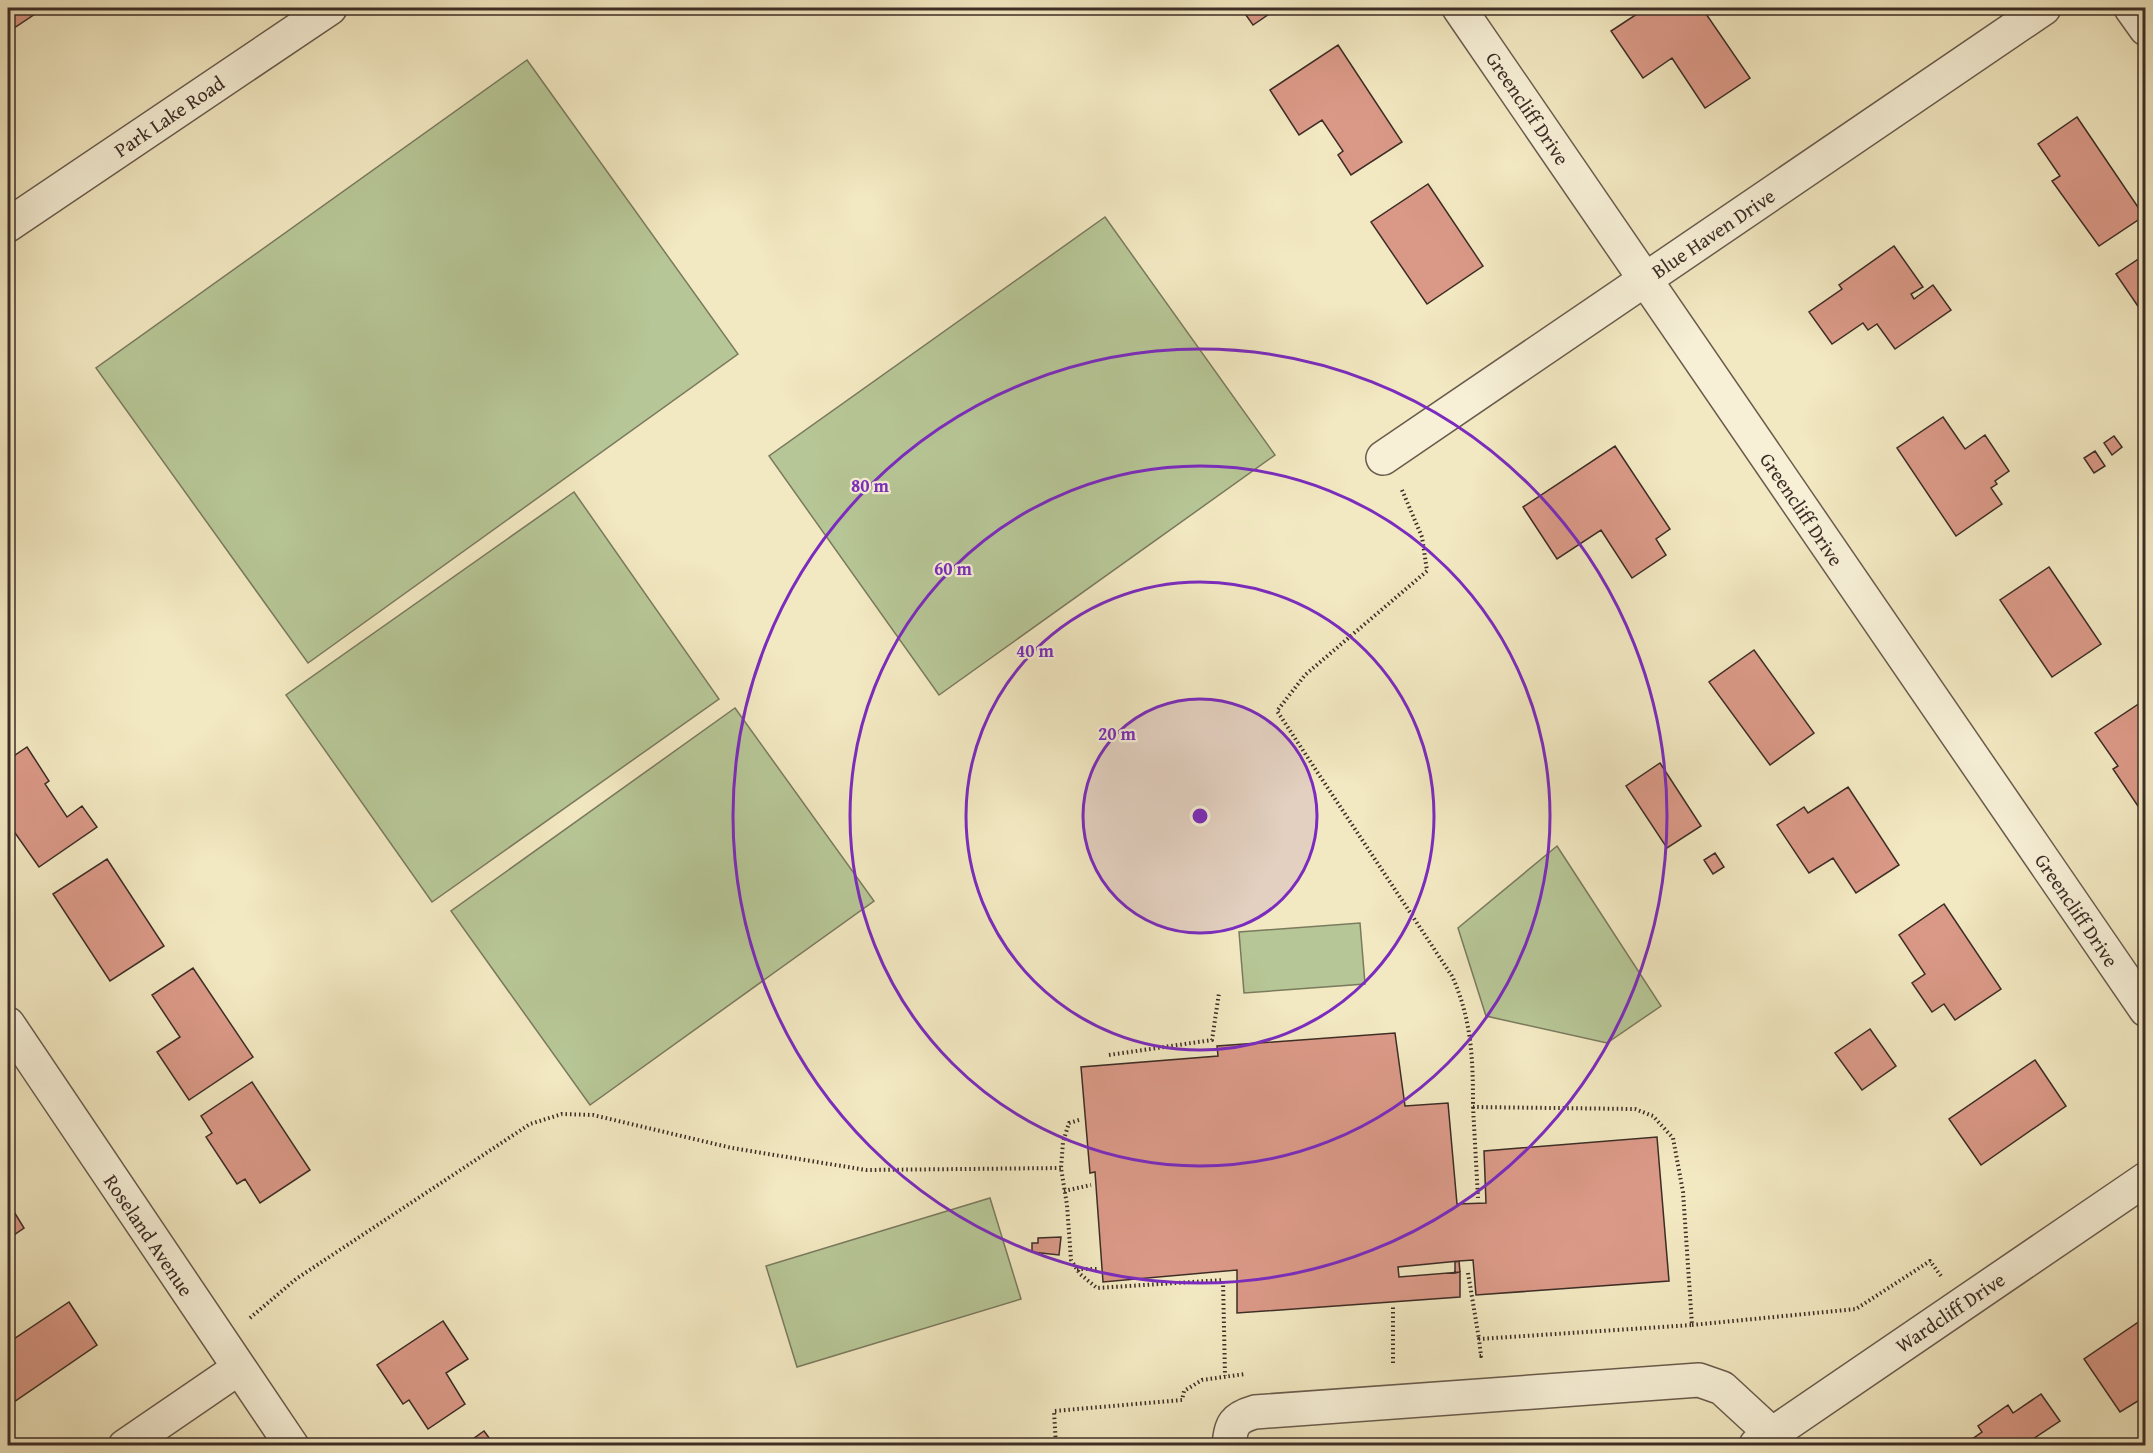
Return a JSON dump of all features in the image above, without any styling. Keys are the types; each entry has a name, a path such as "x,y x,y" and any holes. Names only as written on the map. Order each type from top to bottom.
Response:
{"street":[{"name":"Park Lake Road","path":"8,225 330,8"},
{"name":"Greencliff Drive","path":"1459,8 2145,1010"},
{"name":"Blue Haven Drive","path":"1383,458 2044,8"},
{"path":"2131,8 2145,29"},
{"name":"Roseland Avenue","path":"8,1024 292,1446"},
{"name":"Wardcliff Drive","path":"1764,1440 2145,1179"},
{"path":"125,1446 239,1368"},
{"path":"1228,1446 1231,1430 1240,1416 1256,1412 1699,1380 1722,1388 1764,1440"}],"path":[{"path":"1383,458 1399,483 1422,537 1427,571 1305,675 1276,711 1452,976 1463,1001 1473,1059 1478,1198"},
{"path":"1109,1055 1212,1040 1220,993"},
{"path":"1473,1107 1635,1109 1653,1116 1673,1138 1683,1192 1692,1325"},
{"path":"239,1368 249,1319 296,1279 530,1124 562,1114 593,1115 732,1148 866,1170 1061,1168"},
{"path":"1079,1120 1069,1123 1063,1142 1061,1168 1071,1260 1076,1269 1097,1288 1223,1280 1226,1376"},
{"path":"1064,1191 1091,1185"},
{"path":"1479,1339 1692,1325 1856,1309 1930,1261 1962,1304"},
{"path":"1076,1269 1098,1269"},
{"path":"1468,1273 1481,1356 1470,1357"},
{"path":"1393,1306 1393,1363"},
{"path":"1382,1364 1404,1362"},
{"path":"1056,1446 1054,1411 1182,1400 1184,1391 1202,1380 1246,1374"}],"green space":[{"path":"527,60 738,354 308,663 96,368"},
{"path":"1105,217 1275,455 939,695 769,456"},
{"path":"574,492 719,699 432,902 286,695"},
{"path":"735,708 874,901 590,1105 451,911"},
{"path":"1557,846 1661,1006 1607,1043 1486,1016 1458,928"},
{"path":"1360,923 1365,984 1244,993 1239,932"},
{"path":"990,1198 1021,1299 797,1367 766,1266"}],"building":[{"path":"8,8 44,8 8,32"},
{"path":"1241,8 1278,8 1253,25"},
{"path":"1646,8 1702,8 1750,78 1705,108 1672,58 1643,78 1611,31"},
{"path":"1830,8 1843,8 1835,14"},
{"path":"1338,45 1402,142 1351,175 1338,155 1343,151 1322,120 1299,135 1270,90"},
{"path":"2077,117 2144,216 2099,246 2052,181 2060,176 2038,144"},
{"path":"1428,184 1483,266 1427,304 1371,222"},
{"path":"1894,246 1923,287 1911,294 1914,299 1933,285 1951,310 1895,349 1877,324 1868,330 1863,323 1832,344 1809,312 1842,289 1839,285"},
{"path":"2146,254 2146,318 2116,274"},
{"path":"1943,417 1965,449 1985,435 2009,471 1995,481 1997,484 1991,488 2002,504 1956,536 1897,448"},
{"path":"2114,436 2122,447 2112,455 2104,443"},
{"path":"1615,446 1670,529 1656,539 1666,555 1632,578 1601,530 1557,559 1523,507"},
{"path":"2095,451 2105,466 2094,473 2084,458"},
{"path":"2049,567 2101,644 2052,677 2000,600"},
{"path":"1754,650 1814,733 1770,765 1709,682"},
{"path":"2140,703 2146,712 2146,818 2113,769 2118,766 2095,733"},
{"path":"27,747 49,781 45,784 67,817 82,806 97,827 39,867 8,823 10,803 8,800 8,760"},
{"path":"1660,763 1701,826 1667,848 1626,786"},
{"path":"1848,787 1899,865 1856,893 1833,858 1809,873 1777,825 1804,807 1808,813"},
{"path":"1715,853 1724,867 1713,874 1704,860"},
{"path":"107,859 164,946 110,981 53,894"},
{"path":"1944,904 2001,989 1955,1020 1944,1004 1932,1012 1912,983 1925,974 1899,935"},
{"path":"193,968 253,1057 189,1100 157,1052 180,1037 152,995"},
{"path":"1870,1029 1896,1066 1862,1090 1835,1053"},
{"path":"1395,1033 1405,1106 1448,1103 1457,1204 1486,1203 1484,1151 1657,1137 1669,1281 1476,1295 1473,1260 1459,1261 1398,1267 1399,1277 1460,1272 1460,1297 1237,1313 1237,1270 1103,1282 1095,1172 1090,1173 1081,1067 1218,1056 1217,1046"},
{"path":"2035,1060 2066,1106 1981,1165 1949,1119"},
{"path":"252,1082 310,1170 260,1203 245,1179 237,1184 206,1137 212,1133 201,1116"},
{"path":"8,1202 24,1228 8,1239"},
{"path":"1061,1237 1059,1255 1032,1252 1032,1243 1038,1243 1038,1238"},
{"path":"1459,1261 1460,1272 1455,1273 1455,1262"},
{"path":"69,1302 97,1345 8,1406 8,1343"},
{"path":"2146,1317 2146,1396 2120,1412 2084,1359"},
{"path":"443,1321 468,1359 446,1373 465,1404 428,1429 409,1400 403,1404 377,1365"},
{"path":"2041,1394 2060,1421 2030,1441 2033,1446 1962,1446 1982,1432 1978,1426 2008,1405 2013,1413"},
{"path":"484,1431 495,1446 463,1446"}]}
